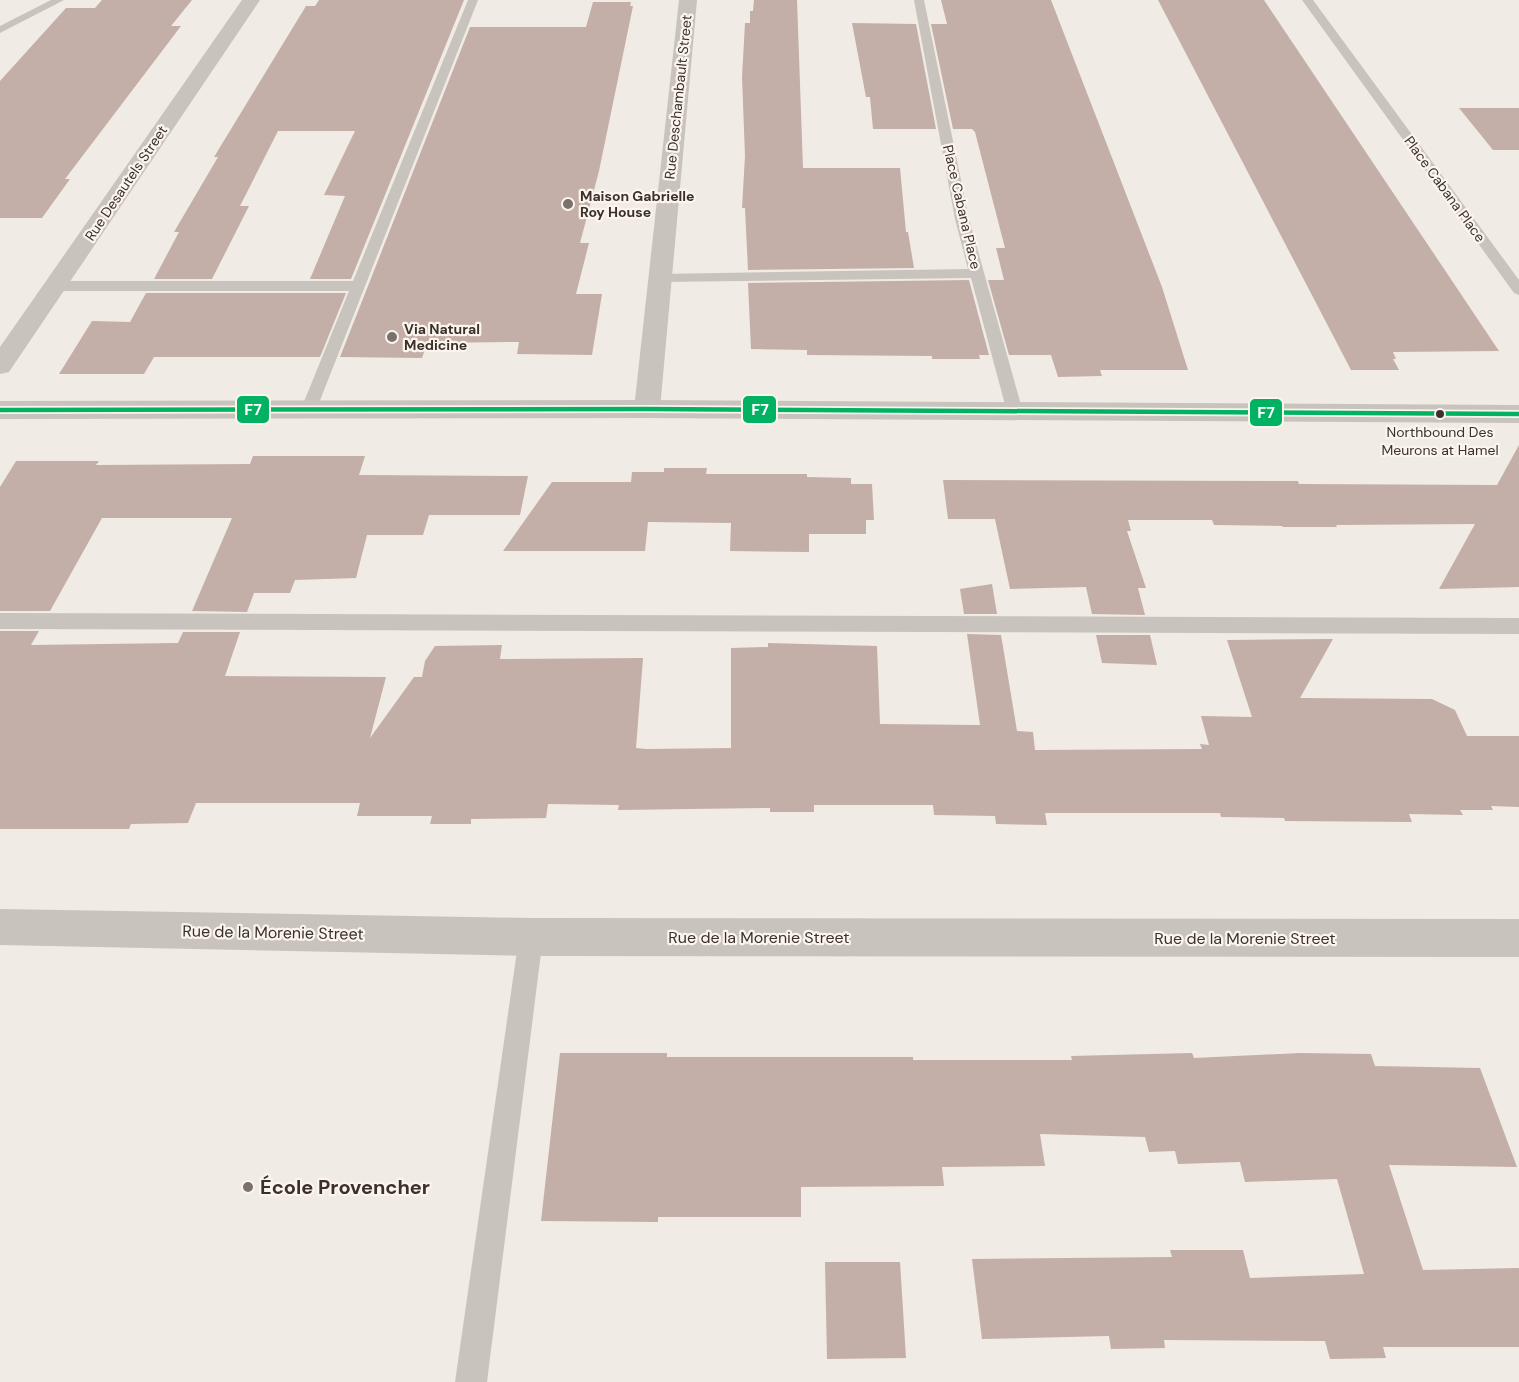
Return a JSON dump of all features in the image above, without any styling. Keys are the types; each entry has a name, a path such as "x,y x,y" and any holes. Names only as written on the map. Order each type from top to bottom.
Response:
{"street":[{"name":"Rue Desautels Street","path":"0,366 251,0"},
{"name":"Rue Deschambault Street","path":"648,409 688,0"},
{"path":"0,410 648,409 1519,414"},
{"name":"Rue de la Morenie Street","path":"0,927 531,937 1519,938"}],"lane":[{"path":"0,30 59,0"},
{"path":"309,409 473,0"},
{"name":"Place Cabana Place","path":"919,0 962,219 1015,412"},
{"name":"Place Cabana Place","path":"1307,0 1519,290"},
{"path":"660,278 977,273"},
{"path":"54,286 358,286"},
{"path":"0,621 1519,626"},
{"path":"471,1382 531,937"}],"building":[{"path":"102,0 192,0 171,26 181,26 65,179 70,179 42,218 0,218 0,81 66,8 95,8"},
{"path":"319,0 464,0 351,279 310,279 345,196 324,195 355,131 278,131 240,206 249,206 212,279 154,279 179,232 174,232 218,157 214,157 306,6 315,6"},
{"path":"754,0 797,0 803,168 900,168 906,232 908,232 914,268 748,270 745,208 742,208 745,156 742,77 745,23 750,23 750,11 753,11"},
{"path":"941,0 1051,0 1162,287 1188,370 1100,370 1102,376 1058,377 1051,355 1009,355 988,280 1004,280 996,248 1005,248 975,132 972,129 953,129 931,24 947,24"},
{"path":"1158,0 1264,0 1499,351 1393,352 1396,359 1393,359 1399,370 1351,370"},
{"path":"593,2 631,2 630,6 633,6 599,171 580,243 589,243 576,294 602,294 592,355 517,354 519,342 427,343 422,358 340,357 470,27 586,27"},
{"path":"852,23 916,24 936,129 873,129 870,97 866,97"},
{"path":"1459,108 1519,108 1519,150 1493,150"},
{"path":"969,280 989,355 979,355 980,359 932,359 932,356 807,355 807,350 751,349 748,283"},
{"path":"146,293 346,293 320,357 154,357 144,374 59,374 92,321 130,322"},
{"path":"1519,445 1519,587 1439,589 1475,524 1283,527 1214,525 1212,520 1128,520 1131,531 1127,531 1146,588 1138,588 1145,615 1092,614 1086,587 1010,589 995,519 948,519 943,480 1298,481 1299,484 1497,485"},
{"path":"253,456 365,456 359,475 528,476 520,515 429,515 423,535 367,535 356,578 295,580 290,593 254,593 247,612 192,611 232,518 102,518 50,611 0,611 0,487 16,461 99,461 96,465 250,464"},
{"path":"664,468 707,468 706,474 807,474 807,477 851,478 851,484 872,484 874,520 866,520 866,534 809,534 809,552 730,551 731,523 648,522 645,551 503,551 552,482 631,482 632,472 664,472"},
{"path":"992,584 997,614 964,614 960,589"},
{"path":"0,631 39,631 31,645 178,643 183,632 240,632 225,676 386,677 370,738 414,677 422,677 425,661 435,646 502,645 500,659 643,658 636,748 646,749 731,748 731,648 768,647 768,643 877,646 880,724 980,725 967,634 1001,635 1017,731 1033,732 1035,750 1202,749 1200,744 1209,745 1201,716 1252,717 1227,640 1333,639 1300,698 1432,699 1455,710 1467,736 1519,736 1519,807 1491,806 1493,810 1460,810 1463,815 1409,814 1412,822 1285,821 1284,818 1221,817 1220,813 1045,813 1047,825 996,824 995,816 934,815 933,805 814,805 814,812 770,812 770,808 618,810 619,805 548,804 546,818 471,819 471,824 430,824 432,816 357,816 360,803 196,803 188,823 131,824 129,829 0,829"},
{"path":"1096,635 1150,635 1157,665 1102,663"},
{"path":"560,1053 667,1053 667,1057 913,1057 913,1060 1072,1060 1071,1056 1192,1053 1194,1058 1300,1053 1371,1054 1375,1066 1480,1068 1517,1167 1389,1165 1423,1270 1519,1268 1519,1347 1383,1347 1386,1358 1330,1359 1325,1341 1164,1340 1165,1348 1111,1349 1109,1336 982,1339 972,1259 1172,1257 1170,1250 1243,1250 1250,1278 1364,1274 1337,1179 1245,1182 1240,1162 1178,1164 1175,1151 1149,1152 1145,1137 1040,1134 1045,1166 942,1167 944,1186 801,1187 801,1217 658,1217 658,1222 541,1221"},
{"path":"825,1262 900,1262 906,1358 827,1359"}],"transit line":[{"name":"F7","path":"0,410 647,409 1519,414"}],"place":[{"name":"Maison Gabrielle Roy House","path":"568,204"},
{"name":"Via Natural Medicine","path":"392,337"},
{"name":"Northbound Des Meurons at Hamel","path":"1440,414"},
{"name":"École Provencher","path":"248,1187"}]}
